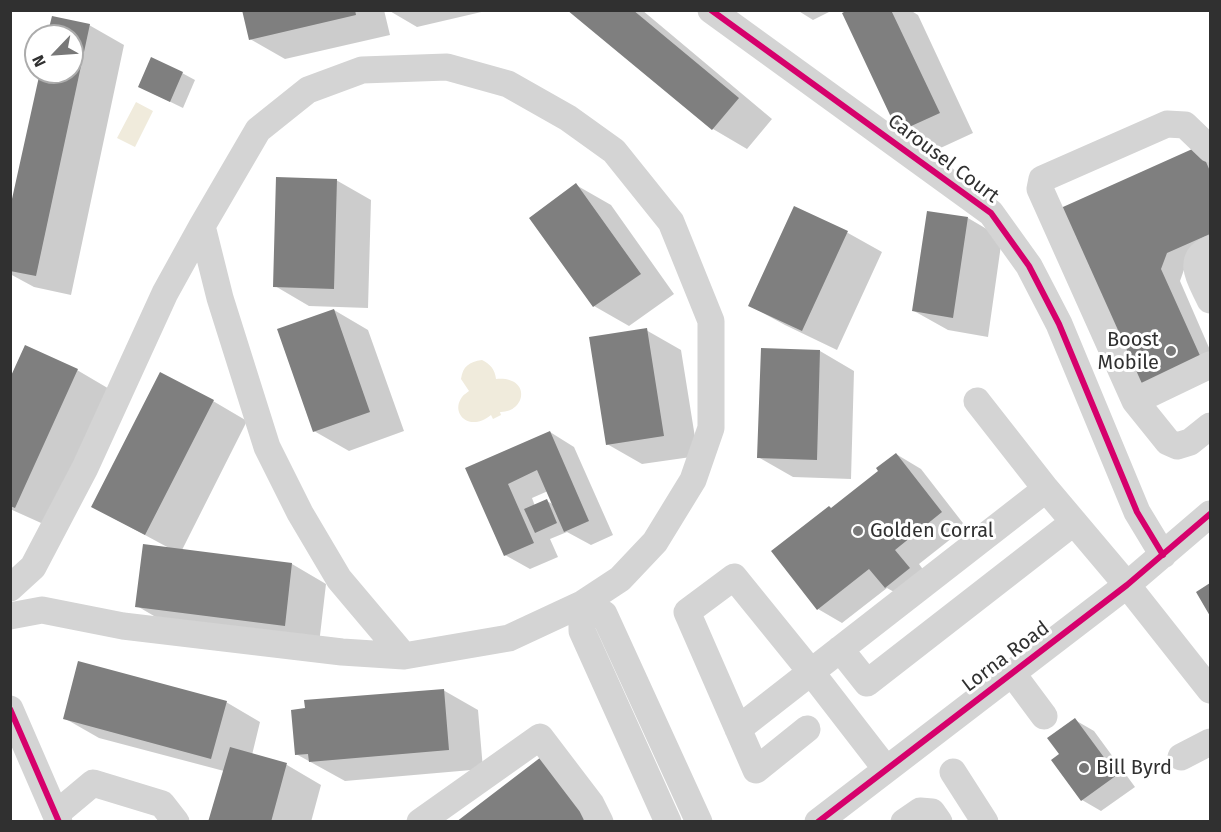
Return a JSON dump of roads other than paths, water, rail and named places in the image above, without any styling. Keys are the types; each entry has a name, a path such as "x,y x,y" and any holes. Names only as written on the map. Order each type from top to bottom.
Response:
{"street":[{"name":"Carousel Court","path":"711,10 991,213 1029,266 1059,324 1137,512 1163,555"},
{"path":"10,588 33,567 85,468 165,293 258,130 308,90 362,70 447,67 508,84 568,118 614,151 671,222 711,321 711,429 693,480 655,542 620,579 582,604 509,638 404,656 342,652 123,626 42,610 10,616"},
{"path":"1210,150 1185,125 1167,124 1042,179 1040,189 1135,401 1167,442 1176,446 1190,442 1210,426"},
{"path":"202,226 220,298 267,447 300,513 339,579 404,656"},
{"path":"1210,249 1198,258 1196,269 1210,300"},
{"path":"1135,401 1210,365"},
{"path":"977,401 1210,690"},
{"path":"738,729 1046,489"},
{"name":"Lorna Road","path":"818,822 1127,585 1210,514"},
{"path":"840,649 867,683 1074,522"},
{"path":"807,729 756,770 687,612 734,577 812,672 886,769"},
{"path":"582,604 582,631 668,822"},
{"path":"582,604 604,614 699,822"},
{"path":"1012,673 1044,716"},
{"path":"10,709 58,818 93,783 162,804 176,822"},
{"path":"420,822 540,737 591,804 600,822"},
{"path":"1181,757 1210,742"},
{"path":"953,772 985,822"},
{"path":"904,822 920,811 932,812 939,822"}],"place":[{"name":"Boost Mobile","path":"1171,351"},
{"name":"Golden Corral","path":"858,531"},
{"name":"Bill Byrd","path":"1084,768"}]}
